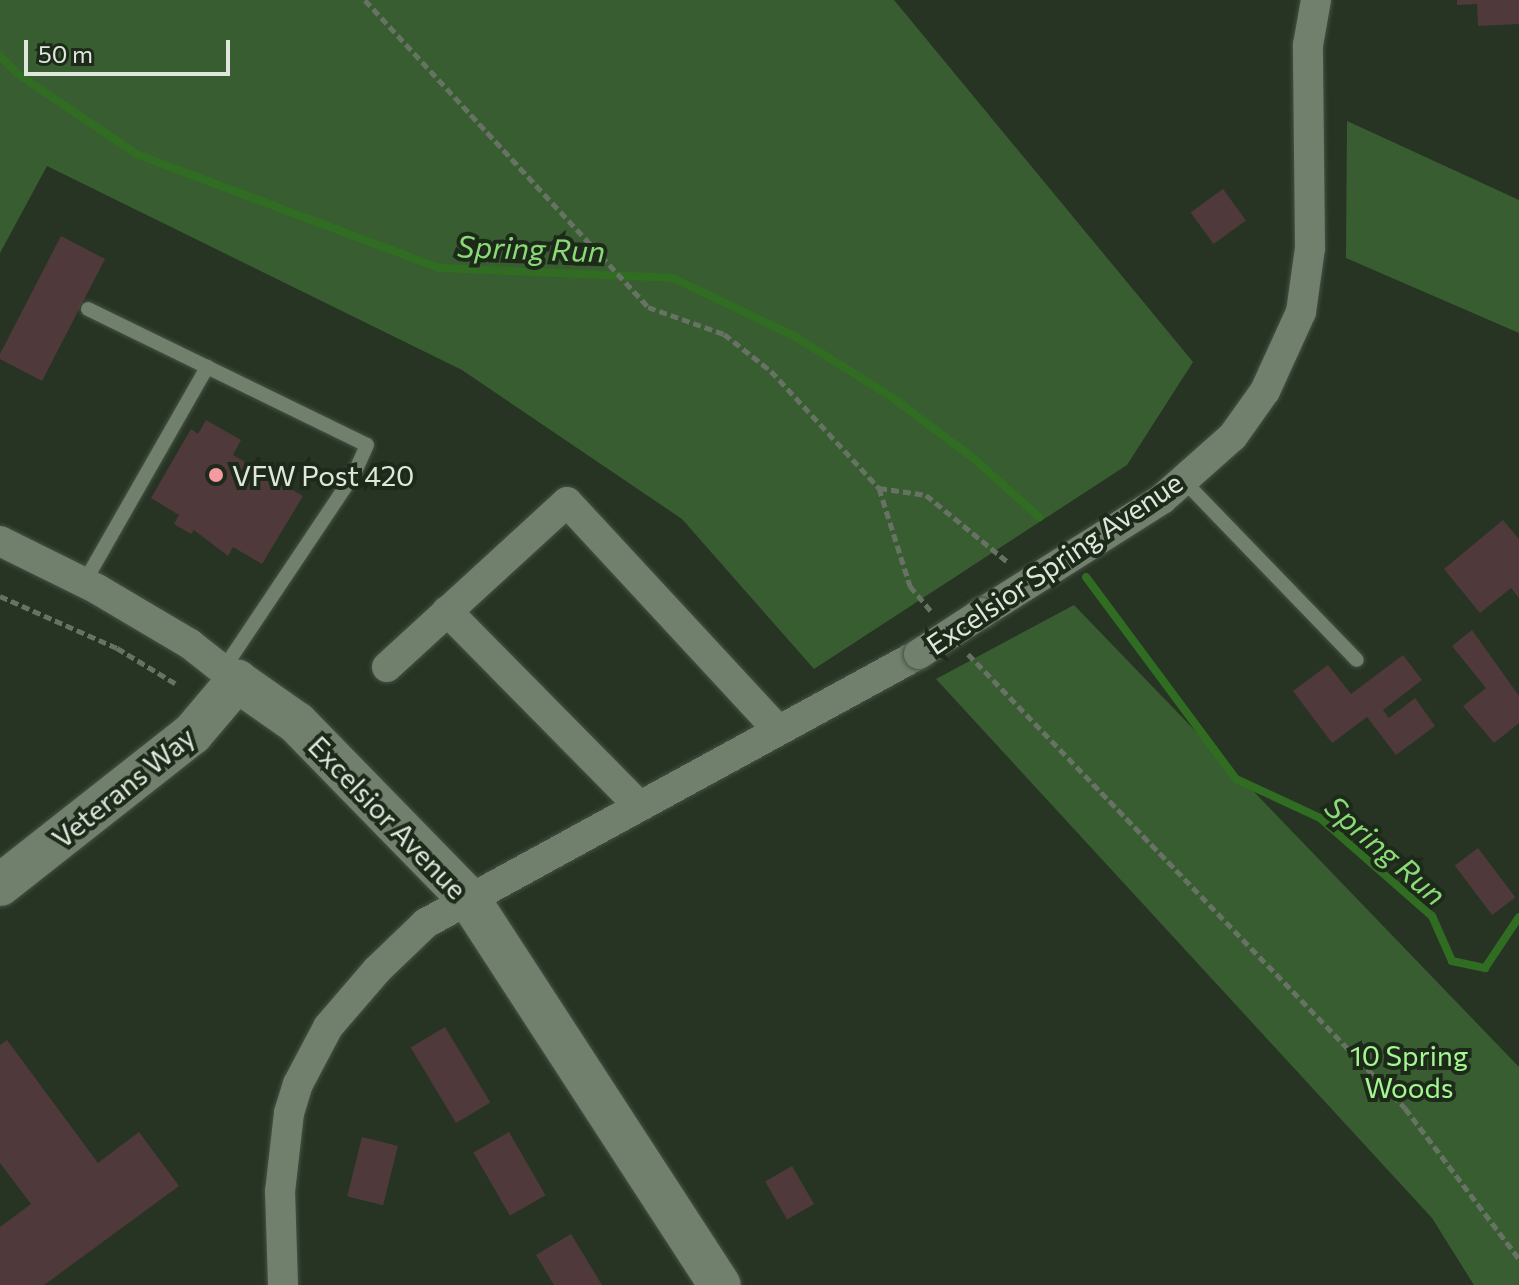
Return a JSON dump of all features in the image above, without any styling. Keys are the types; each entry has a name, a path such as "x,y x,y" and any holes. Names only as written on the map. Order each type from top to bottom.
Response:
{"street":[{"name":"Excelsior Spring Avenue","path":"283,1285 280,1192 289,1113 298,1084 328,1027 377,970 426,923 919,654 1028,586 1183,480 1233,436 1265,391 1301,312 1310,248 1308,45 1316,0"},
{"path":"387,667 567,502 778,730"},
{"name":"Excelsior Avenue","path":"0,541 84,583 190,644 297,723 469,899 720,1285"},
{"path":"447,611 639,806"},
{"name":"Veterans Way","path":"0,885 192,734 230,675"}],"lane":[{"path":"88,309 367,445 354,474 230,675"},
{"path":"84,583 207,367"},
{"path":"1183,480 1357,660"}],"path":[{"path":"365,0 648,307 724,334 748,352 879,488 910,586 941,621"},
{"path":"879,488 926,495 1006,559 1028,586"},
{"path":"0,596 117,648 178,685"},
{"path":"961,645 1405,1108 1519,1259"}],"green space":[{"path":"0,0 894,0 1193,362 1127,465 814,669 682,519 462,370 47,166 0,253"},
{"path":"1347,121 1519,200 1519,333 1346,258"},
{"name":"10 Spring Woods","path":"1074,605 1519,1067 1519,1285 1474,1285 1432,1218 936,679"}],"building":[{"path":"1457,0 1519,0 1519,24 1478,26 1477,4 1457,5"},
{"path":"1223,189 1246,221 1214,244 1191,213"},
{"path":"61,236 105,259 42,381 0,359 0,354"},
{"name":"VFW Post 420","path":"206,420 241,440 233,455 303,496 262,564 233,547 228,556 194,530 191,534 174,524 179,515 151,498 191,429 198,434"},
{"path":"1503,520 1519,539 1519,598 1511,588 1480,613 1444,569"},
{"path":"1472,630 1519,696 1519,723 1494,743 1463,706 1486,688 1452,646"},
{"path":"1403,655 1422,680 1383,710 1389,718 1415,698 1435,726 1396,755 1367,717 1332,743 1293,691 1328,665 1351,694"},
{"path":"1478,848 1515,898 1492,915 1455,865"},
{"path":"445,1027 490,1102 456,1123 411,1048"},
{"path":"7,1040 98,1163 139,1132 179,1186 44,1285 0,1285 0,1227 31,1204 0,1163 0,1045"},
{"path":"509,1132 546,1195 510,1216 473,1152"},
{"path":"362,1137 398,1146 383,1205 347,1196"},
{"path":"792,1166 814,1204 787,1220 765,1182"},
{"path":"571,1234 602,1285 554,1285 536,1255"}],"waterway":[{"name":"Spring Run","path":"0,56 18,74 136,154 439,268 673,278 794,336 890,396 973,458 1039,517"},
{"name":"Spring Run","path":"1086,577 1236,779 1320,818 1432,916 1452,961 1485,968 1519,917"}],"place":[{"name":"VFW Post 420","path":"216,475"}]}
